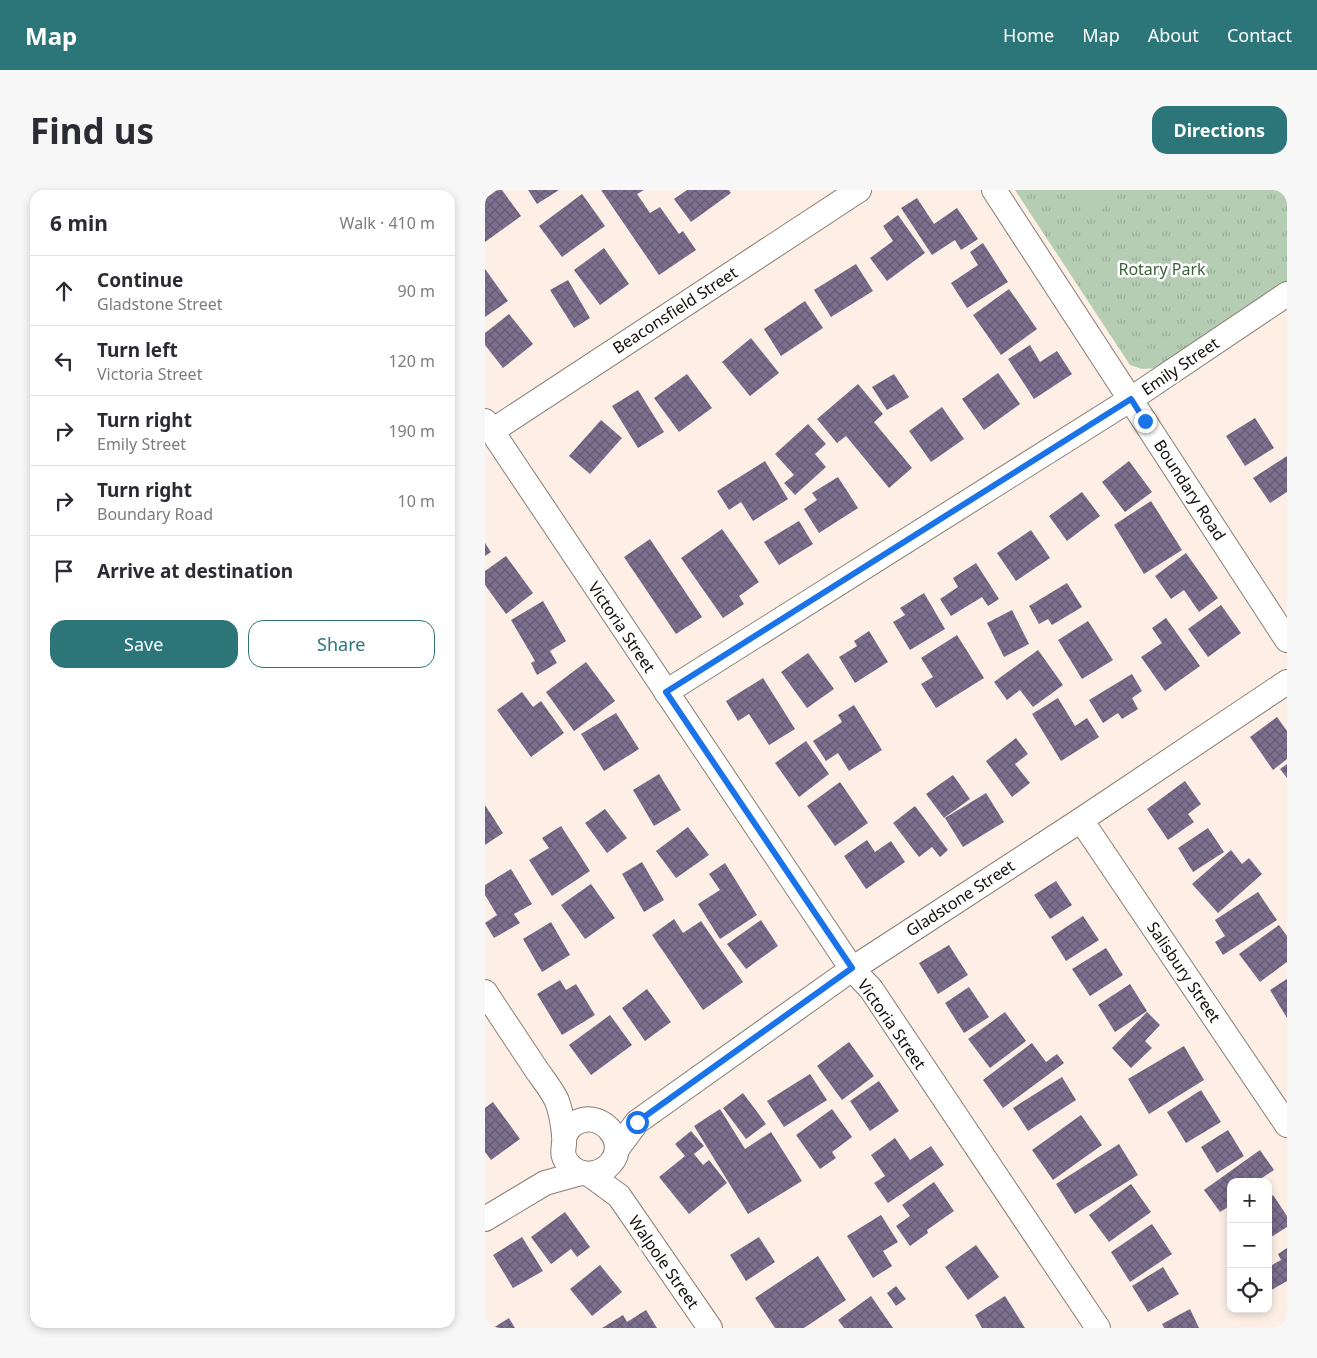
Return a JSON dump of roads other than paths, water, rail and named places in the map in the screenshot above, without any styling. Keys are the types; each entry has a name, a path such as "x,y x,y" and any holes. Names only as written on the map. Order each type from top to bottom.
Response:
{"street":[{"name":"Beaconsfield Street","path":"488,426 859,190"},
{"name":"Boundary Road","path":"994,190 1287,640"},
{"name":"Emily Street","path":"666,692 1131,399 1287,294"},
{"name":"Victoria Street","path":"488,426 852,968 871,989 1098,1328"},
{"name":"Gladstone Street","path":"614,1155 637,1122 852,968 1081,820 1287,682"},
{"name":"Salisbury Street","path":"1081,820 1287,1125"},
{"path":"485,992 556,1100 565,1159 572,1168 585,1173"},
{"path":"485,1219 545,1183 585,1173 602,1171 614,1155 613,1134 595,1121 556,1100"},
{"path":"545,1183 563,1142 574,1124 595,1121 637,1122"},
{"name":"Walpole Street","path":"614,1155 619,1196"},
{"name":"Walpole Street","path":"585,1173 619,1196 710,1328"}],"park label":[{"name":"Rotary Park","path":"1162,269"}]}
